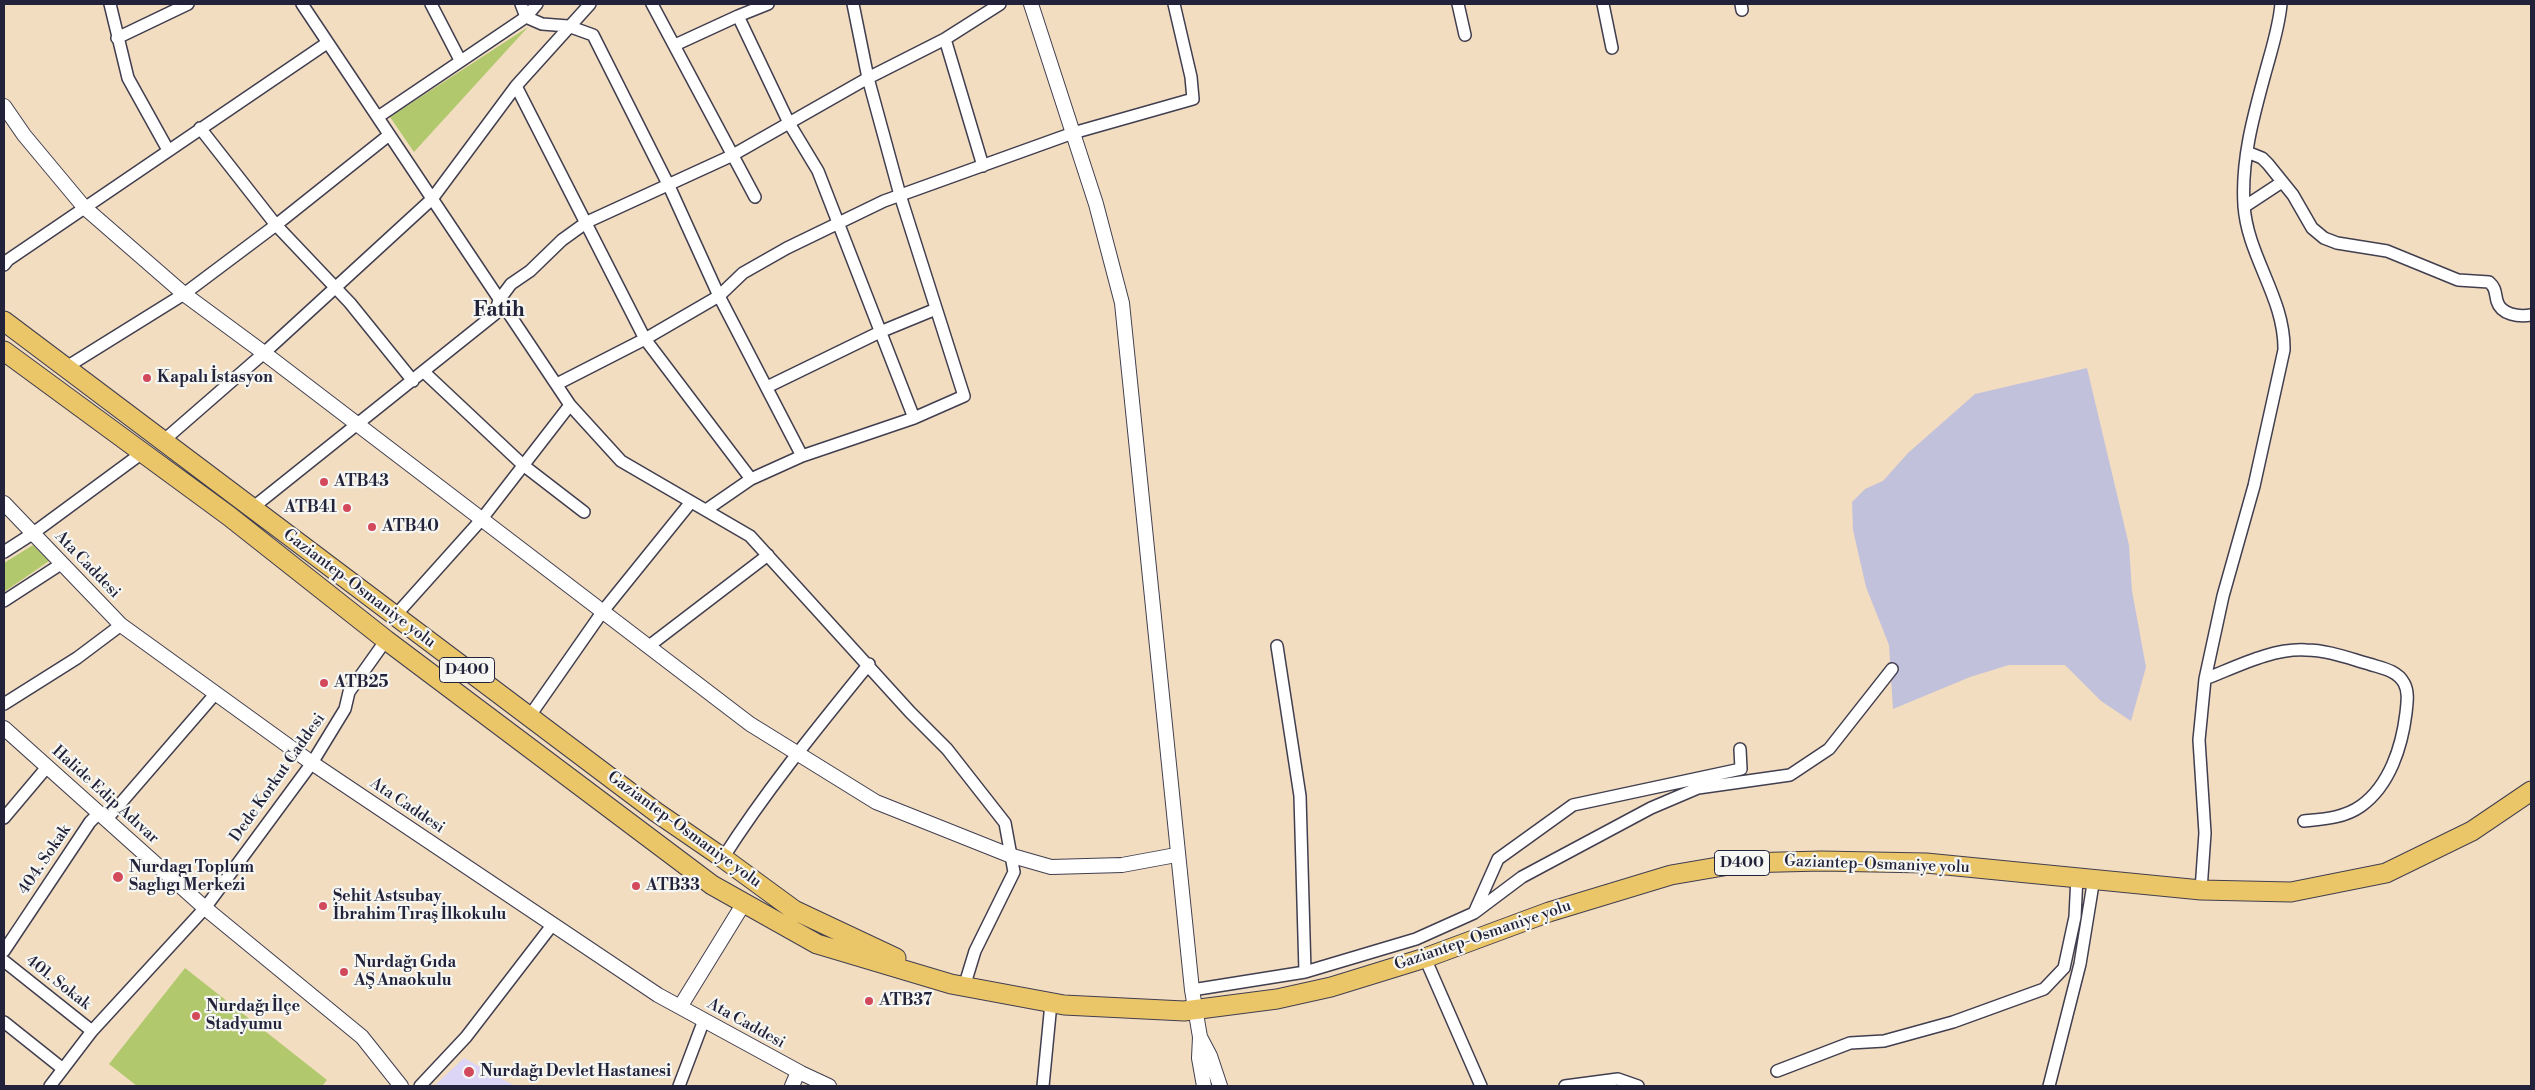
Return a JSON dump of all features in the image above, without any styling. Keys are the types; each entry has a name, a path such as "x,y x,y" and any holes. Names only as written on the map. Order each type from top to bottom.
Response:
{"highway":[{"name":"Gaziantep-Osmaniye yolu","path":"4,321 251,510 656,812 794,910 957,985"},
{"name":"Gaziantep-Osmaniye yolu","path":"4,351 229,516 386,640 712,885 817,944 957,985 1051,1003 1128,1009 1195,1010 1277,999 1425,958 1550,912 1671,874 1741,863 1822,861 1926,863 2086,877 2201,890 2291,892 2386,873 2472,831 2531,791"}],"street":[{"path":"110,4 128,78 168,150"},
{"path":"117,38 188,4"},
{"path":"302,4 570,405 621,461 750,536 869,664 910,712 947,749 1005,823 1009,855 1014,872 976,951 957,985"},
{"path":"432,4 460,60"},
{"path":"521,4 526,17 542,24 568,26 592,35 669,186 719,296 802,456"},
{"path":"378,117 526,17 537,4"},
{"path":"162,441 264,353 432,199 516,86 568,26 590,4"},
{"path":"652,4 675,45 731,156 755,197"},
{"path":"675,45 768,4"},
{"path":"706,510 751,480 802,456 914,418 964,396 900,195 868,78 853,4"},
{"path":"251,510 496,314 499,300 511,284 530,271 562,240 587,222 731,156 868,78 945,39 1000,4"},
{"path":"1031,4 1096,204 1122,302 1176,855 1192,990 1200,1037 1199,1058 1204,1086"},
{"path":"557,384 645,339 719,296 743,273 838,222 900,195 1073,133 1193,99 1191,77 1174,4"},
{"path":"1458,4 1464,35"},
{"path":"1602,4 1612,48"},
{"path":"2201,890 2205,833 2200,740 2205,679 2223,596 2254,486 2284,350 2277,305 2254,247 2244,207 2247,152 2253,118 2274,42 2281,4"},
{"path":"738,16 790,123 818,171 914,418"},
{"path":"945,39 983,166"},
{"path":"4,265 8,260 84,207 327,43"},
{"path":"516,86 645,339 751,480"},
{"path":"4,106 84,207 184,294 750,724 876,802 1009,855 1052,867 1072,868 1122,866 1176,855"},
{"path":"200,128 276,225 335,287 413,381"},
{"path":"64,368 184,294 276,225 390,135"},
{"path":"2247,152 2262,158 2293,195 2312,228 2324,238 2337,243 2387,251 2458,280 2490,282 2494,286 2498,304 2502,309 2519,315 2531,315"},
{"path":"2244,207 2282,182"},
{"path":"767,387 880,332 936,309"},
{"path":"424,372 523,465 584,512"},
{"path":"395,616 481,520 570,405"},
{"path":"4,552 32,534 142,453"},
{"path":"529,717 603,611 691,502"},
{"name":"Ata Caddesi","path":"4,503 121,625 312,763 658,995 798,1072 829,1086"},
{"path":"649,646 768,555"},
{"path":"4,601 61,564"},
{"path":"4,704 77,658 121,625"},
{"name":"Dede Korkut Caddesi","path":"50,1086 92,1031 205,908 312,763 345,709 349,692 386,640"},
{"path":"1277,646 1300,796 1305,972"},
{"path":"2205,679 2276,653 2305,650 2323,651 2390,671 2404,682 2408,700 2402,742 2393,765 2376,791 2361,806 2347,814 2332,818 2304,821"},
{"path":"723,858 752,812 797,752 869,664"},
{"path":"1192,990 1305,972 1416,939 1474,913 1522,877 1651,808 1698,788 1790,775 1829,749 1892,669"},
{"name":"404. Sokak","path":"4,951 90,822 103,816 216,693"},
{"name":"Halide Edip Adıvar","path":"4,728 205,908 362,1037 401,1086"},
{"path":"1474,913 1498,859 1573,805 1741,770 1740,749"},
{"path":"4,818 47,767"},
{"path":"1777,1071 1850,1043 1884,1041 1953,1022 2044,989 2064,968 2074,917 2086,877"},
{"path":"2049,1086 2080,964 2086,877"},
{"path":"680,1008 744,903"},
{"path":"420,1086 466,1037 553,924"},
{"path":"1425,958 1481,1086"},
{"name":"401. Sokak","path":"4,961 92,1031"},
{"path":"1043,1086 1051,1003"},
{"path":"679,1086 704,1020"},
{"path":"4,1022 62,1069"},
{"path":"1200,1037 1210,1056 1220,1086"},
{"path":"792,1086 798,1072"},
{"path":"1564,1086 1618,1079 1638,1086"}],"shaded area":[{"path":"2087,368 2129,545 2132,591 2146,667 2131,721 2101,701 2065,665 2009,665 1970,677 1893,709 1889,645 1866,587 1853,530 1852,502 1865,489 1883,481 1908,453 1975,394"},
{"name":"Nurdağı Devlet Hastanesi","path":"464,1058 515,1086 434,1086"}],"green space":[{"path":"528,27 414,152 390,117"},
{"path":"33,545 49,561 4,592 4,563"},
{"name":"Nurdağı İlçe Stadyumu","path":"185,968 327,1080 322,1086 137,1086 109,1064"}],"place":[{"name":"Kapalı İstasyon","path":"147,378"},
{"name":"ATB43","path":"324,482"},
{"name":"ATB41","path":"347,508"},
{"name":"ATB40","path":"372,527"},
{"name":"ATB25","path":"324,683"},
{"name":"Nurdagı Toplum Saglıgı Merkezi","path":"118,877"},
{"name":"ATB33","path":"636,886"},
{"name":"Şehit Astsubay İbrahim Tıraş İlkokulu","path":"323,906"},
{"name":"Nurdağı Gıda AŞ Anaokulu","path":"344,972"},
{"name":"ATB37","path":"869,1001"},
{"name":"Nurdağı İlçe Stadyumu","path":"196,1016"},
{"name":"Nurdağı Devlet Hastanesi","path":"469,1072"}],"district":[{"name":"Fatih","path":"499,311"}]}
